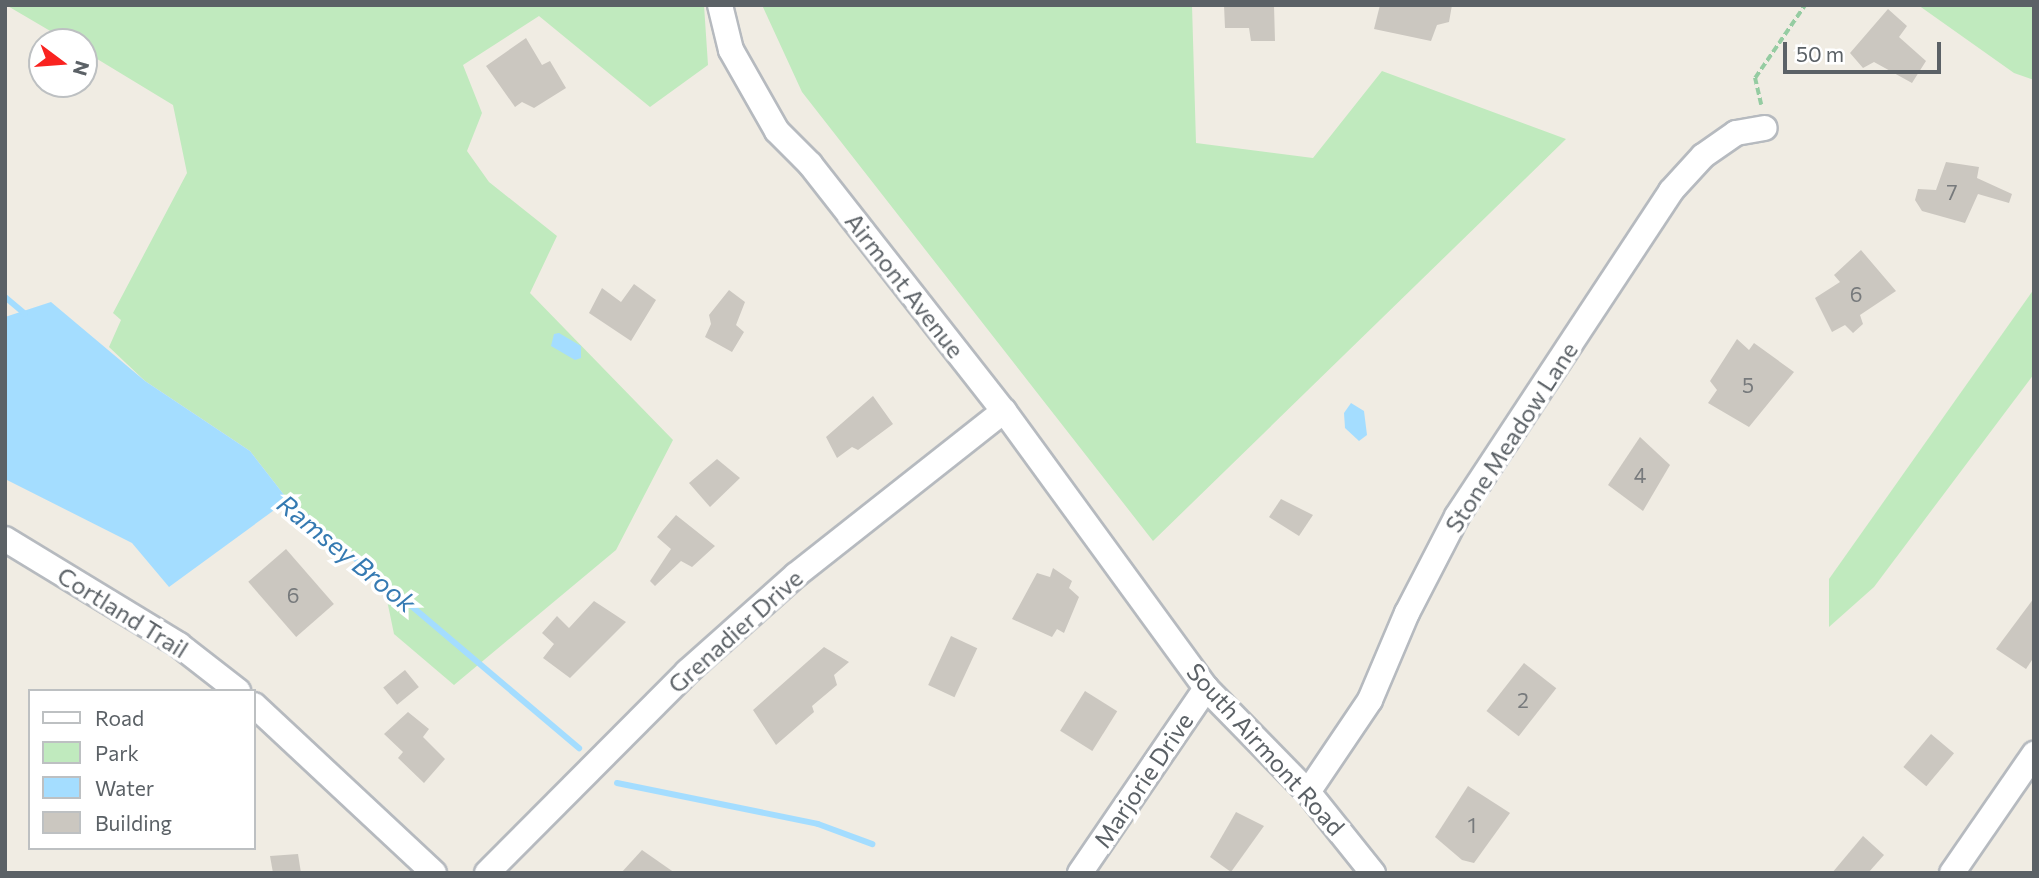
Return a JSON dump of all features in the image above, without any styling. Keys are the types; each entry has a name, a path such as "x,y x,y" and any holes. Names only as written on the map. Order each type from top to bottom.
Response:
{"street":[{"name":"Airmont Avenue","path":"720,5 731,50 777,131 810,164 1113,555"},
{"name":"Stone Meadow Lane","path":"1308,792 1370,700 1407,613 1457,516 1671,191 1703,156 1736,133 1765,128"},
{"name":"Grenadier Drive","path":"486,873 687,672 796,575 1004,411"},
{"name":"Cortland Trail","path":"5,539 179,645 235,689"},
{"name":"South Airmont Road","path":"1113,555 1206,688 1308,792 1373,873"},
{"name":"Marjorie Drive","path":"1080,873 1206,688"},
{"path":"256,707 434,873"},
{"path":"1952,873 2034,754"}],"path":[{"path":"1765,128 1755,78 1805,5"}],"green space":[{"path":"6,5 704,5 708,65 650,107 539,16 463,65 482,113 467,151 489,182 557,236 530,293 673,440 616,550 454,685 394,634 383,581 288,500 250,451 145,381 109,347 121,320 113,313 187,173 173,105 98,59 98,28 45,28"},
{"path":"762,5 1192,5 1196,143 1313,158 1382,71 1566,139 1153,541 802,92"},
{"path":"1918,5 2034,5 2034,80 2014,73"},
{"path":"2034,289 2034,374 1874,587 1829,627 1829,579"}],"water":[{"path":"51,302 145,381 250,451 288,500 169,587 132,543 5,479 5,317"},
{"path":"559,333 581,346 581,358 575,360 551,346 554,334"},
{"path":"1351,403 1364,411 1367,435 1359,441 1345,428 1344,413"}],"building":[{"path":"1224,5 1274,5 1275,41 1251,41 1249,28 1225,28"},
{"path":"1380,5 1452,5 1449,22 1437,25 1431,41 1374,29"},
{"path":"1888,9 1907,26 1899,37 1926,61 1912,83 1874,62 1863,68 1850,53"},
{"path":"526,38 542,65 550,61 566,88 534,108 522,102 515,107 486,66"},
{"path":"1946,162 1979,167 1977,178 2012,194 2009,203 1978,194 1965,223 1922,211 1915,200 1918,189 1936,190"},
{"path":"1861,250 1896,291 1860,315 1863,324 1853,333 1845,325 1832,332 1815,298 1840,282 1834,275"},
{"path":"634,284 656,300 631,341 589,313 602,288 621,302"},
{"path":"729,290 745,302 736,325 744,332 732,352 705,337 711,324 709,315"},
{"path":"1737,339 1749,350 1754,343 1794,372 1749,427 1708,403 1717,390 1710,381"},
{"path":"873,396 893,424 858,450 852,447 837,458 826,437"},
{"path":"1640,437 1670,465 1643,511 1608,485"},
{"path":"717,459 740,478 710,507 689,483"},
{"path":"1281,499 1313,515 1299,536 1269,517"},
{"path":"676,515 715,546 692,567 681,561 655,586 650,581 671,549 657,537"},
{"path":"286,549 334,604 296,637 248,582"},
{"path":"1053,568 1072,581 1069,588 1079,597 1064,633 1057,629 1052,637 1012,619 1037,573 1050,577"},
{"path":"2034,598 2034,657 2026,669 1996,649"},
{"path":"594,601 626,622 570,678 543,658 554,644 542,633 557,616 569,628"},
{"path":"951,636 977,648 954,697 928,685"},
{"path":"824,647 849,662 834,675 837,685 812,706 814,712 776,745 753,710"},
{"path":"1524,663 1556,688 1519,736 1486,711"},
{"path":"405,670 419,687 397,705 383,688"},
{"path":"1085,691 1117,711 1092,751 1060,731"},
{"path":"408,712 429,729 423,737 445,759 424,783 398,758 403,752 384,734"},
{"path":"1931,734 1954,753 1926,786 1903,767"},
{"path":"1468,786 1510,813 1474,863 1462,860 1435,837"},
{"path":"1236,812 1264,826 1231,872 1210,857"},
{"path":"1863,836 1884,855 1868,873 1832,873"},
{"path":"642,850 675,873 621,873"},
{"path":"298,854 301,873 273,873 270,856"}],"waterway":[{"name":"Ramsey Brook","path":"5,297 25,314"},
{"name":"Ramsey Brook","path":"284,498 579,748"},
{"name":"Ramsey Brook","path":"617,783 818,824 872,844"}]}
